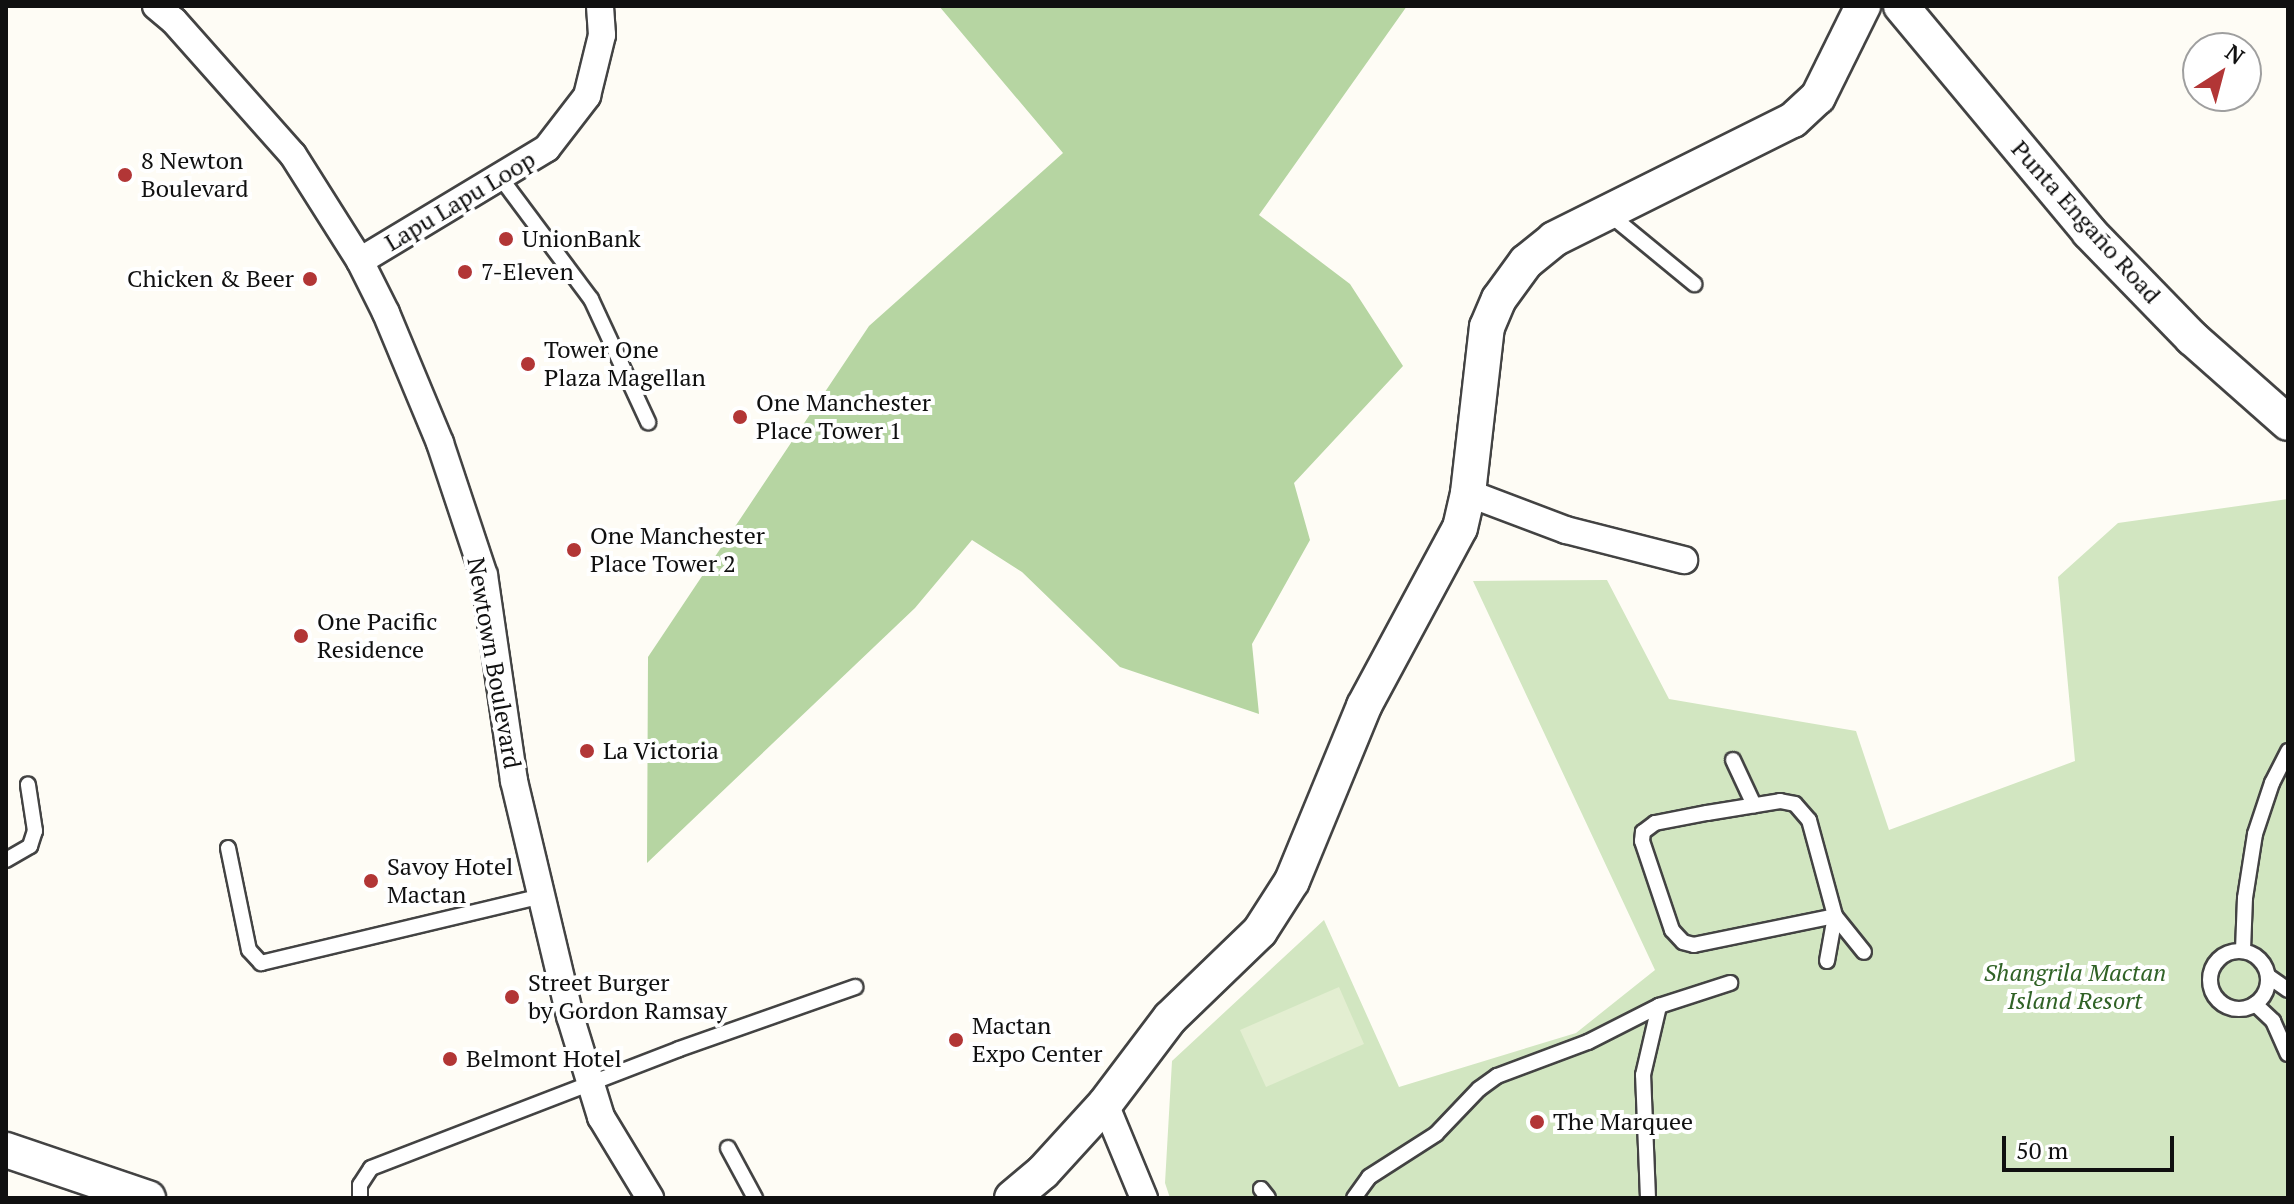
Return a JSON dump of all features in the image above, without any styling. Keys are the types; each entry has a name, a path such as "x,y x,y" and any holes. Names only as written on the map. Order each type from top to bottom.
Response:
{"street":[{"name":"Newtown Boulevard","path":"156,6 174,21 293,155 360,261 386,313 440,443 484,575 514,781 570,1016 601,1117 650,1198"},
{"name":"Lapu Lapu Loop","path":"360,261 547,148 587,96 602,35 600,6"},
{"path":"1012,1198 1043,1172 1105,1104 1170,1018 1260,931 1292,881 1364,706 1460,528 1468,493 1487,327 1499,299 1526,262 1554,239 1793,120 1818,97 1863,6"},
{"name":"Punta Engaño Road","path":"1901,6 2089,232 2192,338 2288,423"},
{"path":"1468,493 1566,530 1684,560"},
{"path":"1105,1104 1144,1198"},
{"path":"6,1150 148,1198"}],"lane":[{"path":"500,177 591,299 648,422"},
{"path":"1608,213 1694,284"},
{"path":"2243,950 2245,898 2255,834 2272,783 2288,751"},
{"path":"1733,760 1754,805"},
{"path":"6,860 30,846 35,831 28,785"},
{"path":"1835,916 1694,945 1678,939 1672,930 1642,841 1643,832 1655,823 1788,802 1806,813 1835,916 1864,952"},
{"path":"228,848 249,950 261,963 542,896"},
{"path":"1827,961 1835,916"},
{"path":"2268,976 2265,992 2255,1004 2239,1009 2220,1002 2210,985 2210,975 2218,959 2234,950 2243,950 2260,959 2268,976 2288,990"},
{"path":"1354,1198 1380,1168 1444,1128 1487,1082 1588,1042 1659,1006 1730,983"},
{"path":"360,1198 360,1185 371,1168 855,987"},
{"path":"2255,1004 2273,1021 2288,1054"},
{"path":"1648,1198 1643,1075 1659,1006"},
{"path":"728,1148 755,1198"}],"green space":[{"path":"939,6 1407,6 1259,215 1350,284 1403,366 1294,483 1310,540 1252,644 1259,714 1120,667 1022,572 972,540 915,608 647,863 648,657 869,326 1063,153"},
{"name":"Shangrila Mactan Island Resort","path":"2288,499 2288,1198 1170,1198 1165,1183 1172,1061 1324,920 1399,1087 1576,1033 1655,970 1473,581 1607,580 1669,699 1856,731 1889,830 2075,761 2058,577 2118,523"},
{"path":"1339,987 1364,1044 1266,1087 1240,1030"}],"place":[{"name":"8 Newton Boulevard","path":"125,175"},
{"name":"UnionBank","path":"506,239"},
{"name":"7-Eleven","path":"465,272"},
{"name":"Chicken & Beer","path":"310,279"},
{"name":"Tower One Plaza Magellan","path":"528,364"},
{"name":"One Manchester Place Tower 1","path":"740,417"},
{"name":"One Manchester Place Tower 2","path":"574,550"},
{"name":"One Pacific Residence","path":"301,636"},
{"name":"La Victoria","path":"587,751"},
{"name":"Savoy Hotel Mactan","path":"371,881"},
{"name":"Street Burger by Gordon Ramsay","path":"512,997"},
{"name":"Mactan Expo Center","path":"956,1040"},
{"name":"Belmont Hotel","path":"450,1059"},
{"name":"The Marquee","path":"1537,1122"}]}
